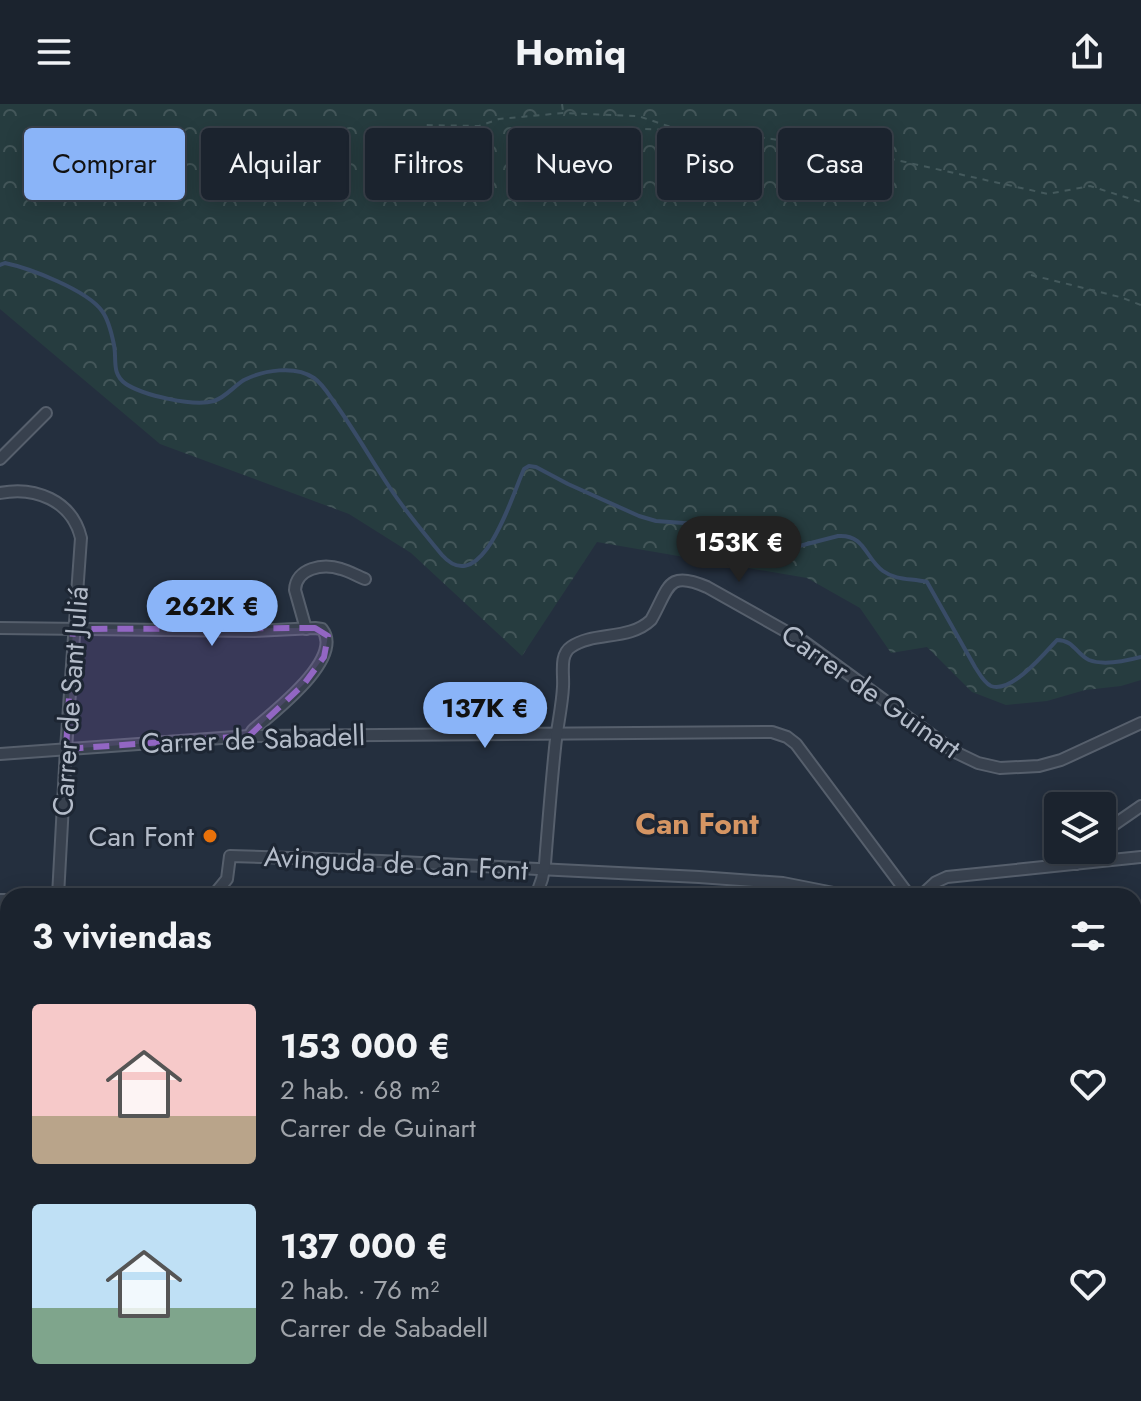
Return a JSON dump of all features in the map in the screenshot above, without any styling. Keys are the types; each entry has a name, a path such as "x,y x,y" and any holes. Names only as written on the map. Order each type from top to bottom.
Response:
{"street":[{"path":"0,459 46,413"},
{"name":"Carrer de Sant Juliá","path":"0,493 14,490 48,496 65,510 77,526 81,538 58,888"},
{"path":"306,629 295,590 295,583 301,574 332,567 365,579"},
{"name":"Carrer de Guinart","path":"538,888 544,870 565,653 582,642 643,627 651,620 670,585 680,579 707,587 803,641 955,752 978,763 1000,768 1039,766 1061,760 1141,723"},
{"path":"0,628 322,629 328,636 324,657 304,684 249,736"},
{"name":"Carrer de Sabadell","path":"0,754 249,736 780,733 807,759 901,888"},
{"path":"1116,823 1141,806"},
{"name":"Avinguda de Can Font","path":"220,888 227,879 230,856 644,874 783,883 808,888"},
{"path":"1116,860 1141,857"},
{"path":"930,888 947,877 1076,864"}],"path":[{"path":"562,104 563,113"},
{"path":"421,128 424,125 479,126 499,119 563,113 638,116 674,128"},
{"path":"762,138 847,149 1048,194 1090,186 1141,202"},
{"path":"1031,275 1141,305"}],"highlighted area":[{"path":"315,628 328,636 324,657 304,684 249,736 66,749 73,629"}],"green space":[{"path":"0,104 1141,104 1141,680 1085,690 1047,701 1006,705 972,692 927,647 891,653 860,608 807,578 597,542 522,656 411,553 349,514 160,444 0,309"}],"waterway":[{"path":"0,265 5,263 42,275 95,303 110,327 118,376 126,384 144,392 168,399 205,402 218,399 244,380 270,372 298,371 314,378 337,406 408,514 442,555 457,565 470,564 494,539 524,469 529,466 656,521 738,527 776,552 838,536 854,539 888,574 927,582 975,667 991,686 999,687 1018,678 1057,640 1067,642 1095,662 1141,657"}],"place":[{"name":"Can Font","path":"210,836"}],"district":[{"name":"Can Font","path":"697,824"}]}
